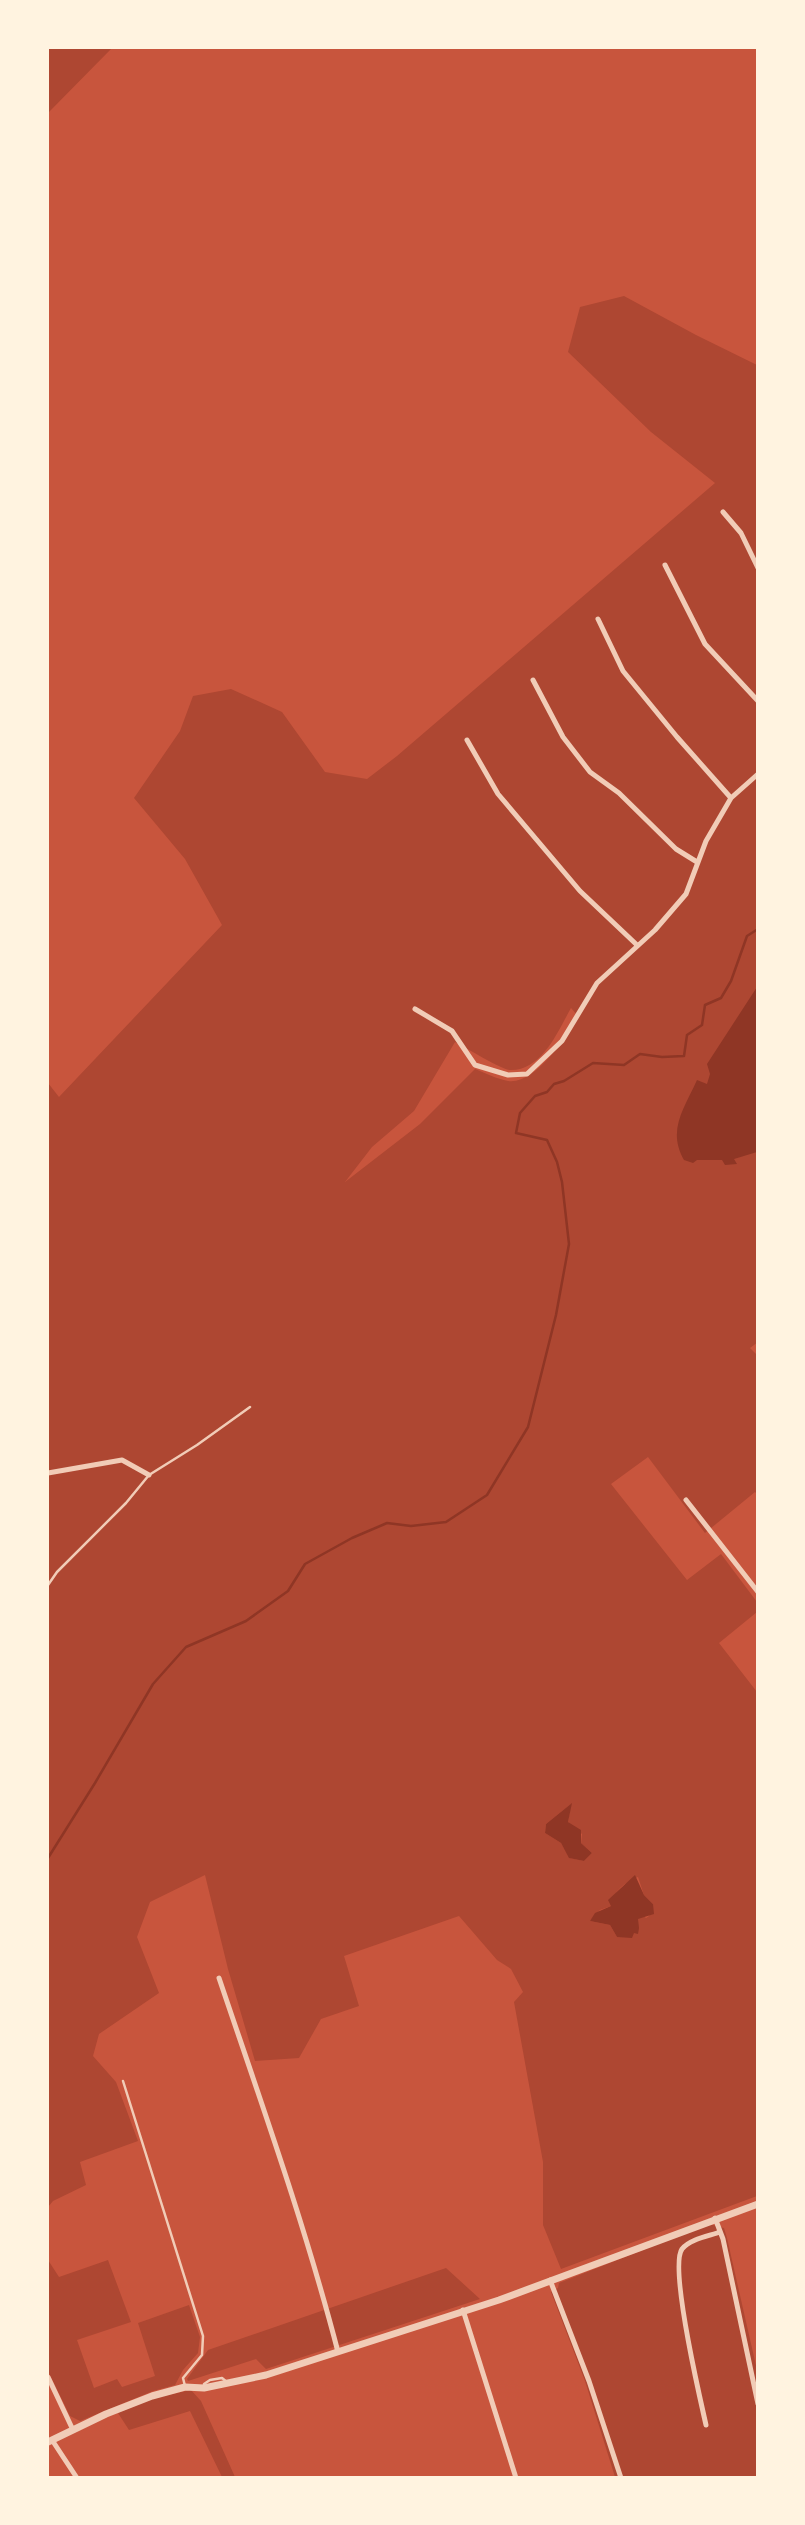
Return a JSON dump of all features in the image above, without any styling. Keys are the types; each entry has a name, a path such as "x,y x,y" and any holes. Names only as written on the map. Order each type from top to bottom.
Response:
{"street":[{"path":"723,512 741,533 758,568"},
{"path":"664,565 705,644 758,701"},
{"path":"598,620 623,671 677,737 731,798"},
{"path":"533,680 563,737 590,772 619,793 676,849 697,862"},
{"path":"467,740 498,794 580,891 637,945"},
{"path":"416,1008 452,1031 475,1065 508,1075 527,1074 562,1040 597,983 655,930 686,894 697,862 731,798 758,774"},
{"path":"48,1473 122,1460 149,1475"},
{"path":"686,1500 758,1592"},
{"path":"219,1978 292,2194 327,2306 338,2352"},
{"path":"77,2478 50,2441 152,2396 185,2388 204,2388 266,2375 463,2310 499,2300 715,2218 758,2204"},
{"path":"715,2218 720,2232 758,2404"},
{"path":"706,2426 688,2338 679,2270 680,2255 689,2243 720,2232"},
{"path":"550,2280 589,2381 621,2478"},
{"path":"463,2310 516,2478"},
{"path":"48,2377 73,2430"}],"lane":[{"path":"48,1585 57,1572 126,1504 149,1475 196,1445 250,1406"},
{"path":"122,2081 203,2336 202,2355 184,2378 185,2388"}],"shaded area":[{"path":"48,48 112,48 48,113"},
{"path":"624,296 757,365 758,1342 750,1348 758,1356 757,1494 755,1492 705,1533 648,1457 611,1484 687,1580 721,1554 757,1602 757,1612 719,1643 757,1692 757,2196 561,2269 543,2225 543,2162 514,2002 523,1992 511,1969 497,1960 459,1916 344,1956 359,2006 321,2019 299,2058 255,2061 228,1969 205,1875 150,1902 137,1937 159,1993 99,2034 93,2056 116,2082 138,2141 80,2162 86,2185 53,2201 48,2207 48,1083 59,1097 222,925 185,859 134,798 180,731 193,696 231,689 282,712 325,772 367,779 397,756 715,483 651,432 568,352 580,307","holes":["571,1008 579,1017 549,1058 529,1076 508,1081 475,1069 420,1124 345,1182 372,1147 414,1111 455,1042 506,1069 521,1069 531,1064 548,1048","571,1804 568,1822 582,1834 581,1843 592,1853 584,1861 570,1858 561,1843 545,1833 546,1824","638,1877 644,1895 653,1904 649,1916 646,1918 643,1915 637,1919 627,1937 617,1937 610,1925 590,1921 600,1910 611,1906 617,1892"]},
{"path":"757,987 757,1152 734,1159 737,1164 725,1165 722,1160 697,1160 693,1163 684,1160 677,1139 677,1129 683,1110 697,1080 707,1084 710,1074 707,1064"},
{"path":"572,1803 568,1822 581,1830 581,1843 592,1853 584,1861 569,1858 561,1843 545,1833 546,1824"},
{"path":"635,1875 644,1895 653,1904 654,1914 638,1919 638,1934 634,1933 632,1938 617,1937 610,1925 590,1921 595,1913 611,1906 608,1900"},
{"path":"709,2224 724,2228 757,2370 757,2477 615,2477 585,2381 551,2292 558,2288 559,2283"},
{"path":"48,2260 59,2277 108,2260 131,2322 77,2340 94,2388 117,2379 122,2387 155,2376 138,2323 189,2305 200,2337 198,2353 183,2370 175,2385 153,2391 80,2421 70,2416 48,2371"},
{"path":"446,2268 480,2299 266,2369 256,2359 188,2381 187,2379 208,2350"},
{"path":"191,2390 201,2401 235,2477 222,2477 190,2411 129,2430 118,2413 154,2398"}],"waterway":[{"path":"48,1858 153,1684 186,1647 246,1621 288,1591 305,1564 352,1538 387,1523 411,1526 446,1522 487,1495 528,1427 556,1315 569,1244 562,1182 557,1162 547,1140 516,1133 520,1113 535,1096 547,1092 554,1084 564,1081 593,1063 624,1065 640,1054 662,1057 684,1056 687,1035 702,1025 705,1005 721,998 731,981 747,936 758,929"}]}
